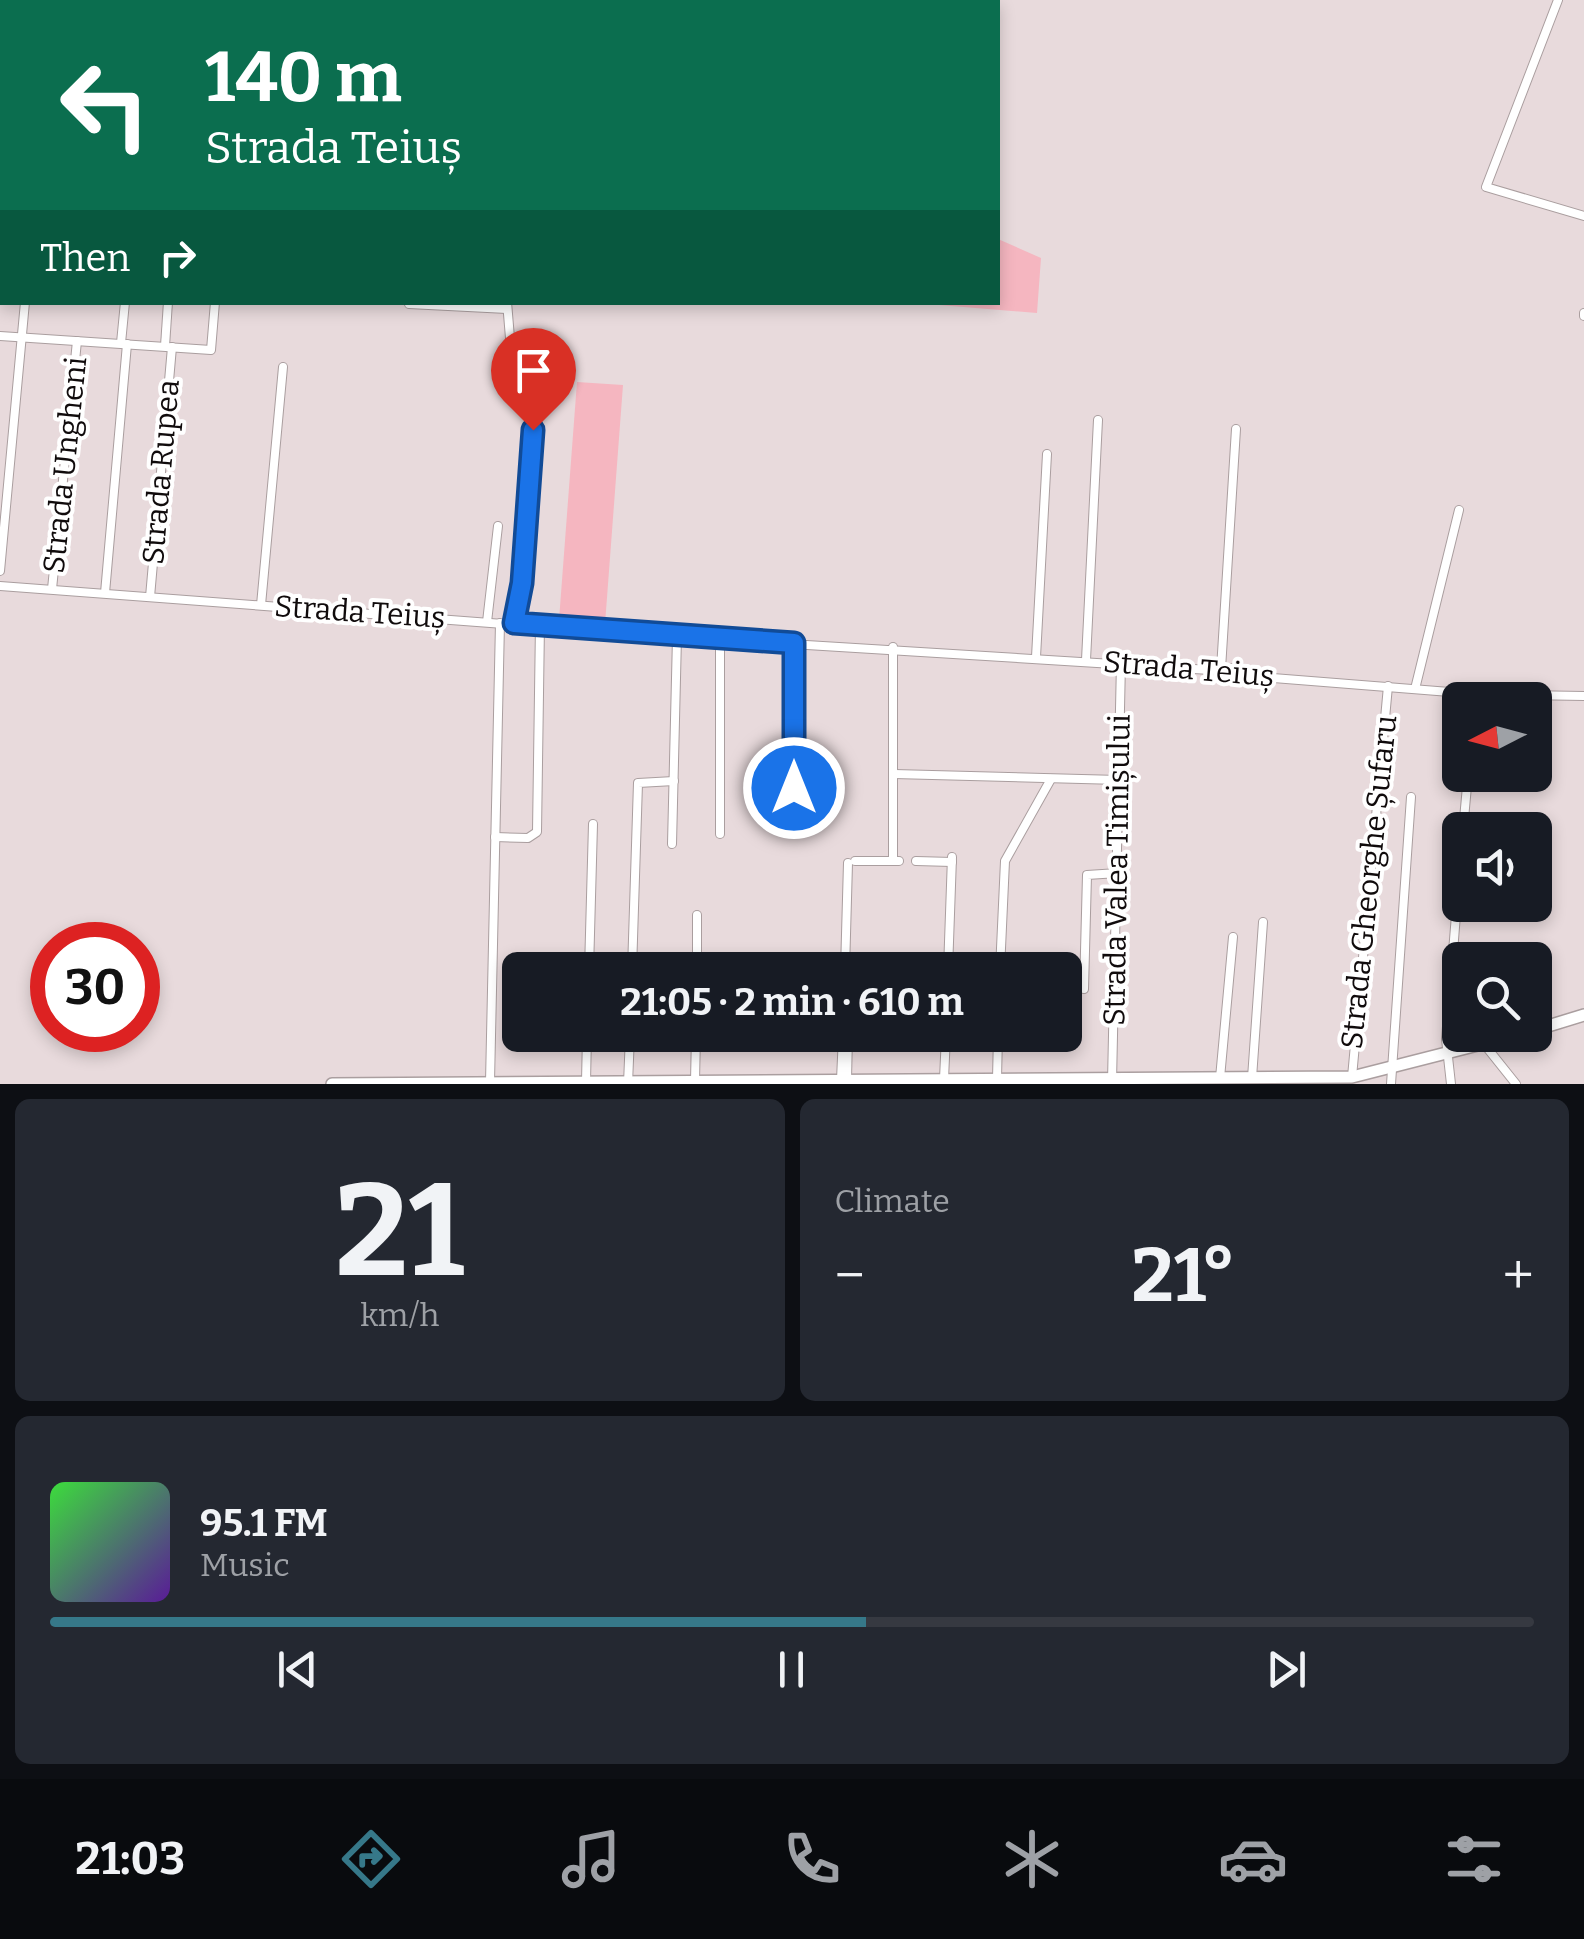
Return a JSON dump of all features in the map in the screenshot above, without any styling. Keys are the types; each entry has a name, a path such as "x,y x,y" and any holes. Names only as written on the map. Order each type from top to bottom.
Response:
{"main road":[{"path":"1552,1025 1584,1016"},
{"path":"332,1084 1252,1078 1284,1081 1391,1077 1457,1052"}],"street":[{"path":"1558,0 1486,187 1584,216"},
{"path":"0,570 25,305"},
{"path":"105,594 125,305"},
{"name":"Strada Rupea","path":"150,597 168,305"},
{"path":"0,336 211,350 215,305"},
{"path":"458,305 507,306 510,338 536,392 522,583 514,623"},
{"name":"Strada Ungheni","path":"52,590 77,341"},
{"path":"261,605 282,367"},
{"path":"1086,660 1098,420"},
{"path":"1222,669 1236,429"},
{"path":"1036,658 1047,454"},
{"path":"1415,689 1459,510"},
{"path":"487,622 498,526"},
{"name":"Strada Teiuș","path":"0,586 720,640 1222,669 1266,677 1442,693"},
{"path":"490,1082 500,623"},
{"path":"496,837 528,838 536,832 540,624"},
{"path":"672,844 678,637"},
{"path":"720,640 720,834"},
{"path":"794,643 794,788"},
{"path":"849,952 852,862 896,861 893,647"},
{"name":"Strada Valea Timișului","path":"1113,1081 1121,662"},
{"name":"Strada Gheorghe Șufaru","path":"1345,1079 1388,686"},
{"name":"Strada Teiuș","path":"1552,696 1584,696"},
{"path":"894,774 1119,780"},
{"path":"1001,952 1005,861 1051,779"},
{"path":"633,952 639,782 674,781"},
{"path":"1391,1077 1411,797"},
{"path":"589,952 593,824"},
{"path":"916,861 952,860 949,952"},
{"path":"1084,989 1087,875 1118,873"},
{"path":"696,952 697,915"},
{"path":"1252,1078 1262,922"},
{"path":"1451,1084 1447,1055 1456,922"},
{"path":"1226,1080 1233,937"},
{"path":"589,1052 590,1083"},
{"path":"628,1083 629,1052"},
{"path":"695,1081 696,1052"},
{"path":"839,1081 843,1052"},
{"path":"944,1079 945,1052"},
{"path":"997,1079 998,1052"},
{"path":"1490,1052 1516,1084"}],"shaded area":[{"path":"1000,240 1041,258 1037,313 939,305 1000,305"},
{"path":"577,382 623,385 605,624 559,620"}],"route":[{"path":"533,430 522,583 514,623 794,643 794,788"}]}
